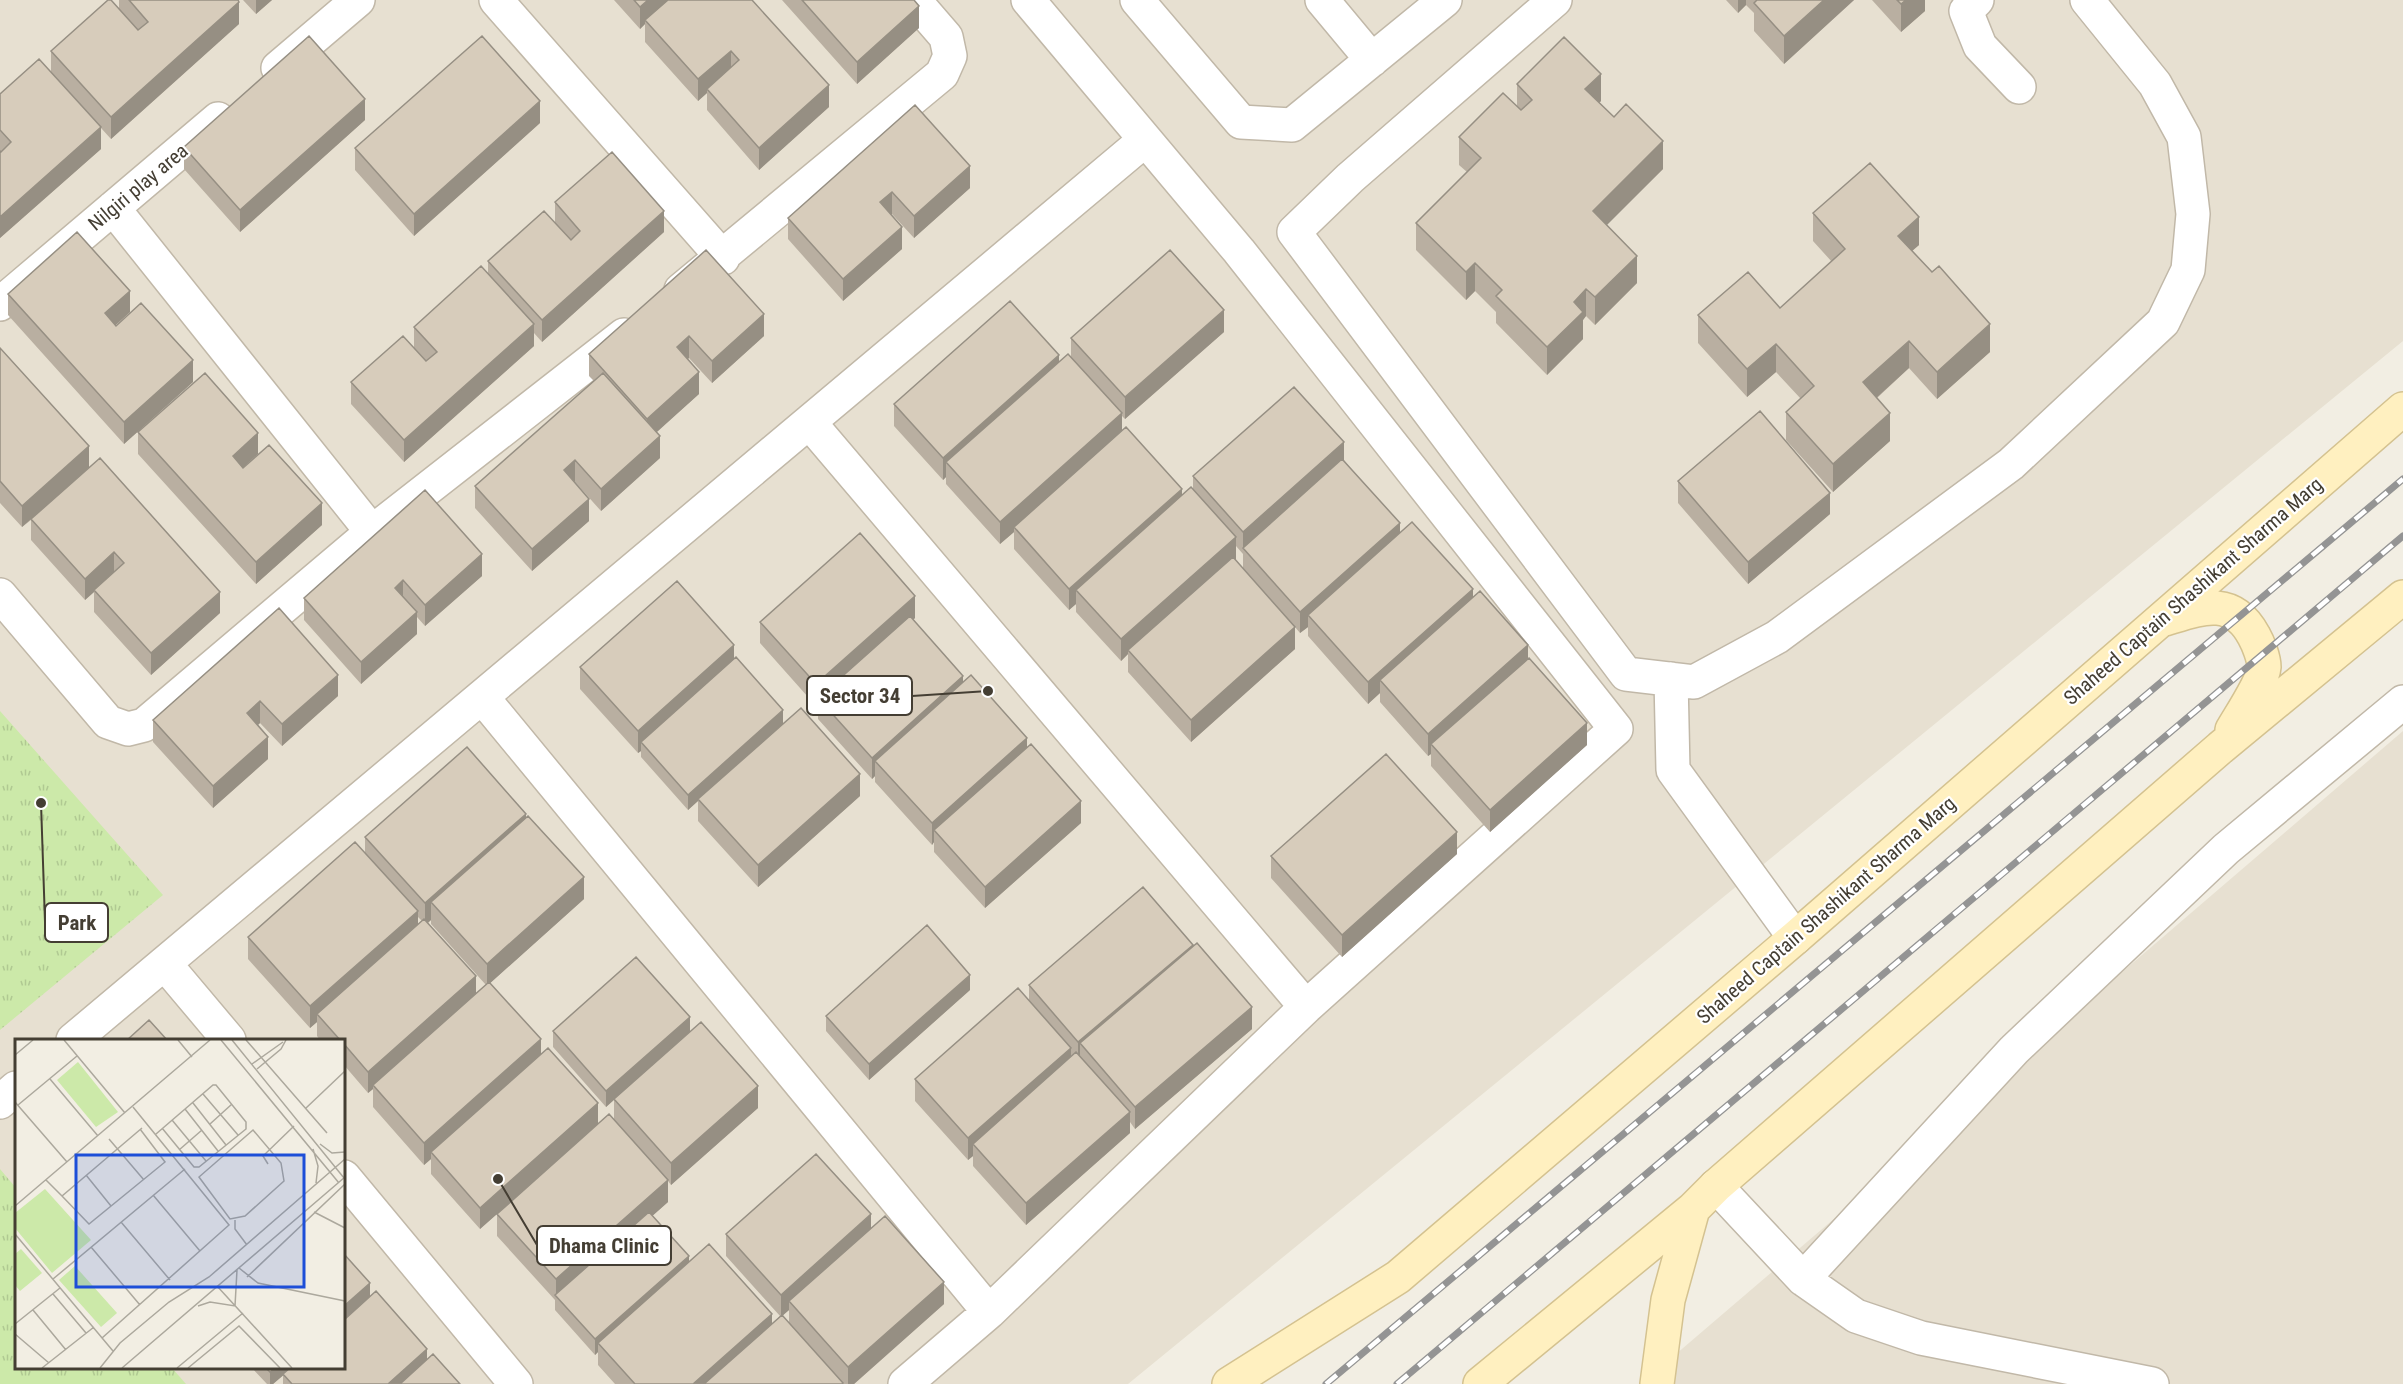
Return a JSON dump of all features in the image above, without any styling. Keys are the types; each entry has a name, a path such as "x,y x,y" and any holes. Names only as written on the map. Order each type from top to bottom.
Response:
{"main road":[{"name":"Shaheed Captain Shashikant Sharma Marg","path":"1229,1384 1398,1277 1795,938 2403,409"},
{"path":"1489,1381 1693,1209 1716,1186 2220,748 2403,597"},
{"path":"2157,621 2213,606 2232,610 2249,627 2257,642 2264,667 2249,701 2220,748"},
{"path":"1658,1384 1668,1300 1693,1209"}],"street":[{"name":"Nilgiri play area","path":"0,304 358,0"},
{"path":"496,0 723,258"},
{"path":"0,595 108,723 128,729 144,725 372,532 723,258 942,74 950,56 946,37 914,0"},
{"path":"904,1384 988,1312 1306,1007 1616,729 1239,251 1028,0"},
{"path":"1137,0 1241,122 1292,125 1445,0"},
{"path":"1323,0 1372,60"},
{"path":"1555,0 1350,178 1294,232 1626,674 1694,682 1777,637 2011,464 2163,322 2188,270 2193,214 2184,137 2155,84 2087,0"},
{"path":"1977,0 1966,11 1980,46 2019,87"},
{"path":"75,1039 1145,140"},
{"path":"113,208 372,532"},
{"path":"809,422 1306,1007"},
{"path":"1671,679 1673,770 1795,938"},
{"path":"482,697 988,1312"},
{"path":"1803,1279 2014,1050 2226,849 2403,702"},
{"path":"165,964 227,1039"},
{"path":"0,1102 15,1089"},
{"path":"345,1178 516,1384"},
{"path":"1716,1186 1803,1279 1856,1316 1921,1338 2152,1384"}],"shaded area":[{"path":"0,0 2403,0 2403,341 1128,1384 0,1384"},
{"path":"2403,731 2403,1384 1641,1384 2022,1058"}],"green space":[{"path":"0,711 163,895 0,1030"},
{"path":"0,1169 15,1187 15,1369 173,1369 186,1384 0,1384"}],"building":[{"path":"108,0 111,0 138,30 148,22 129,0 238,0 239,2 111,117 51,51"},
{"path":"634,0 648,0 640,7"},
{"path":"668,0 752,0 829,85 759,148 707,89 739,60 731,51 698,79 645,20"},
{"path":"802,0 914,0 919,6 857,62"},
{"path":"1757,0 1824,0 1784,36 1754,3"},
{"path":"309,36 365,99 240,210 184,147"},
{"path":"482,36 540,101 414,214 355,148"},
{"path":"1564,37 1601,74 1585,89 1614,117 1626,104 1663,141 1593,211 1637,256 1595,297 1586,289 1574,302 1583,312 1547,347 1496,296 1502,290 1475,263 1466,272 1416,223 1481,158 1459,137 1503,93 1521,110 1532,100 1517,84"},
{"path":"39,59 101,127 0,217 0,151 11,142 0,130 0,94"},
{"path":"915,105 970,166 914,216 892,192 880,202 902,227 843,279 788,218"},
{"path":"612,152 664,211 542,320 488,261 544,211 571,240 580,231 555,202"},
{"path":"1870,163 1919,217 1898,236 1932,272 1939,266 1990,324 1937,372 1909,341 1863,382 1890,413 1833,464 1786,412 1814,386 1776,344 1747,369 1698,315 1748,272 1780,308 1845,249 1813,213"},
{"path":"77,232 130,291 105,313 116,326 141,303 193,360 124,422 8,294"},
{"path":"706,250 764,314 712,361 689,336 677,347 699,372 647,419 589,354"},
{"path":"1170,250 1224,310 1125,397 1071,338"},
{"path":"481,266 534,324 404,440 351,382 403,336 426,361 437,352 414,327"},
{"path":"1010,301 1059,355 943,458 894,404"},
{"path":"0,348 89,446 22,506 0,481"},
{"path":"1068,354 1122,413 1000,522 946,462"},
{"path":"205,373 258,433 233,456 243,468 269,445 322,503 256,562 138,432"},
{"path":"603,373 660,436 601,489 575,460 564,470 589,499 532,549 475,486"},
{"path":"1294,387 1344,442 1243,532 1193,476"},
{"path":"1760,411 1830,493 1748,562 1678,481"},
{"path":"1126,427 1182,489 1069,589 1014,527"},
{"path":"100,458 220,592 151,653 94,590 124,563 114,552 85,579 31,519"},
{"path":"1342,459 1400,523 1300,612 1243,548"},
{"path":"1191,487 1236,537 1121,639 1076,590"},
{"path":"425,490 482,554 425,605 403,580 395,588 417,612 361,662 304,598"},
{"path":"1412,522 1473,589 1368,682 1308,615"},
{"path":"860,533 915,596 816,684 760,622"},
{"path":"1233,557 1295,627 1191,720 1128,650"},
{"path":"677,581 734,645 638,731 580,667"},
{"path":"1480,591 1528,645 1428,734 1380,680"},
{"path":"279,608 338,675 282,724 260,701 247,713 268,737 213,786 153,720"},
{"path":"910,616 963,676 872,758 818,698"},
{"path":"736,657 783,710 688,795 641,742"},
{"path":"1529,658 1587,723 1490,810 1431,744"},
{"path":"971,675 1027,738 932,823 875,761"},
{"path":"801,708 860,774 758,865 698,799"},
{"path":"1031,744 1081,801 985,887 934,830"},
{"path":"467,747 526,814 425,903 365,837"},
{"path":"1386,754 1457,832 1342,935 1271,856"},
{"path":"528,816 584,877 487,964 431,902"},
{"path":"355,842 418,911 310,1006 248,937"},
{"path":"1143,887 1193,945 1078,1042 1029,985"},
{"path":"424,919 476,976 368,1072 345,1045 345,1039 339,1039 317,1014"},
{"path":"927,925 970,975 869,1064 826,1016"},
{"path":"1197,943 1252,1007 1135,1107 1080,1043"},
{"path":"636,957 690,1017 606,1091 553,1031"},
{"path":"489,982 541,1039 424,1143 373,1085"},
{"path":"1018,988 1071,1048 968,1138 915,1079"},
{"path":"149,1020 166,1039 128,1039"},
{"path":"701,1022 758,1086 671,1163 614,1099"},
{"path":"548,1048 598,1103 480,1208 431,1152"},
{"path":"1076,1052 1130,1112 1026,1203 973,1144"},
{"path":"609,1114 668,1180 556,1279 497,1214"},
{"path":"816,1154 871,1214 781,1295 726,1234"},
{"path":"649,1212 689,1256 595,1339 555,1295"},
{"path":"885,1216 944,1282 848,1367 789,1301"},
{"path":"709,1244 772,1314 693,1384 635,1384 598,1343"},
{"path":"345,1255 370,1283 345,1305"},
{"path":"376,1291 427,1349 388,1384 292,1384 283,1374 289,1369 345,1369 345,1319"},
{"path":"782,1315 842,1384 704,1384"},
{"path":"433,1354 460,1384 400,1384"}],"railway":[{"path":"1326,1384 2403,479"},
{"path":"1397,1384 2403,536"}],"place":[{"name":"Sector 34","path":"988,691"},
{"name":"Park","path":"41,803"},
{"name":"Dhama Clinic","path":"498,1179"}]}
